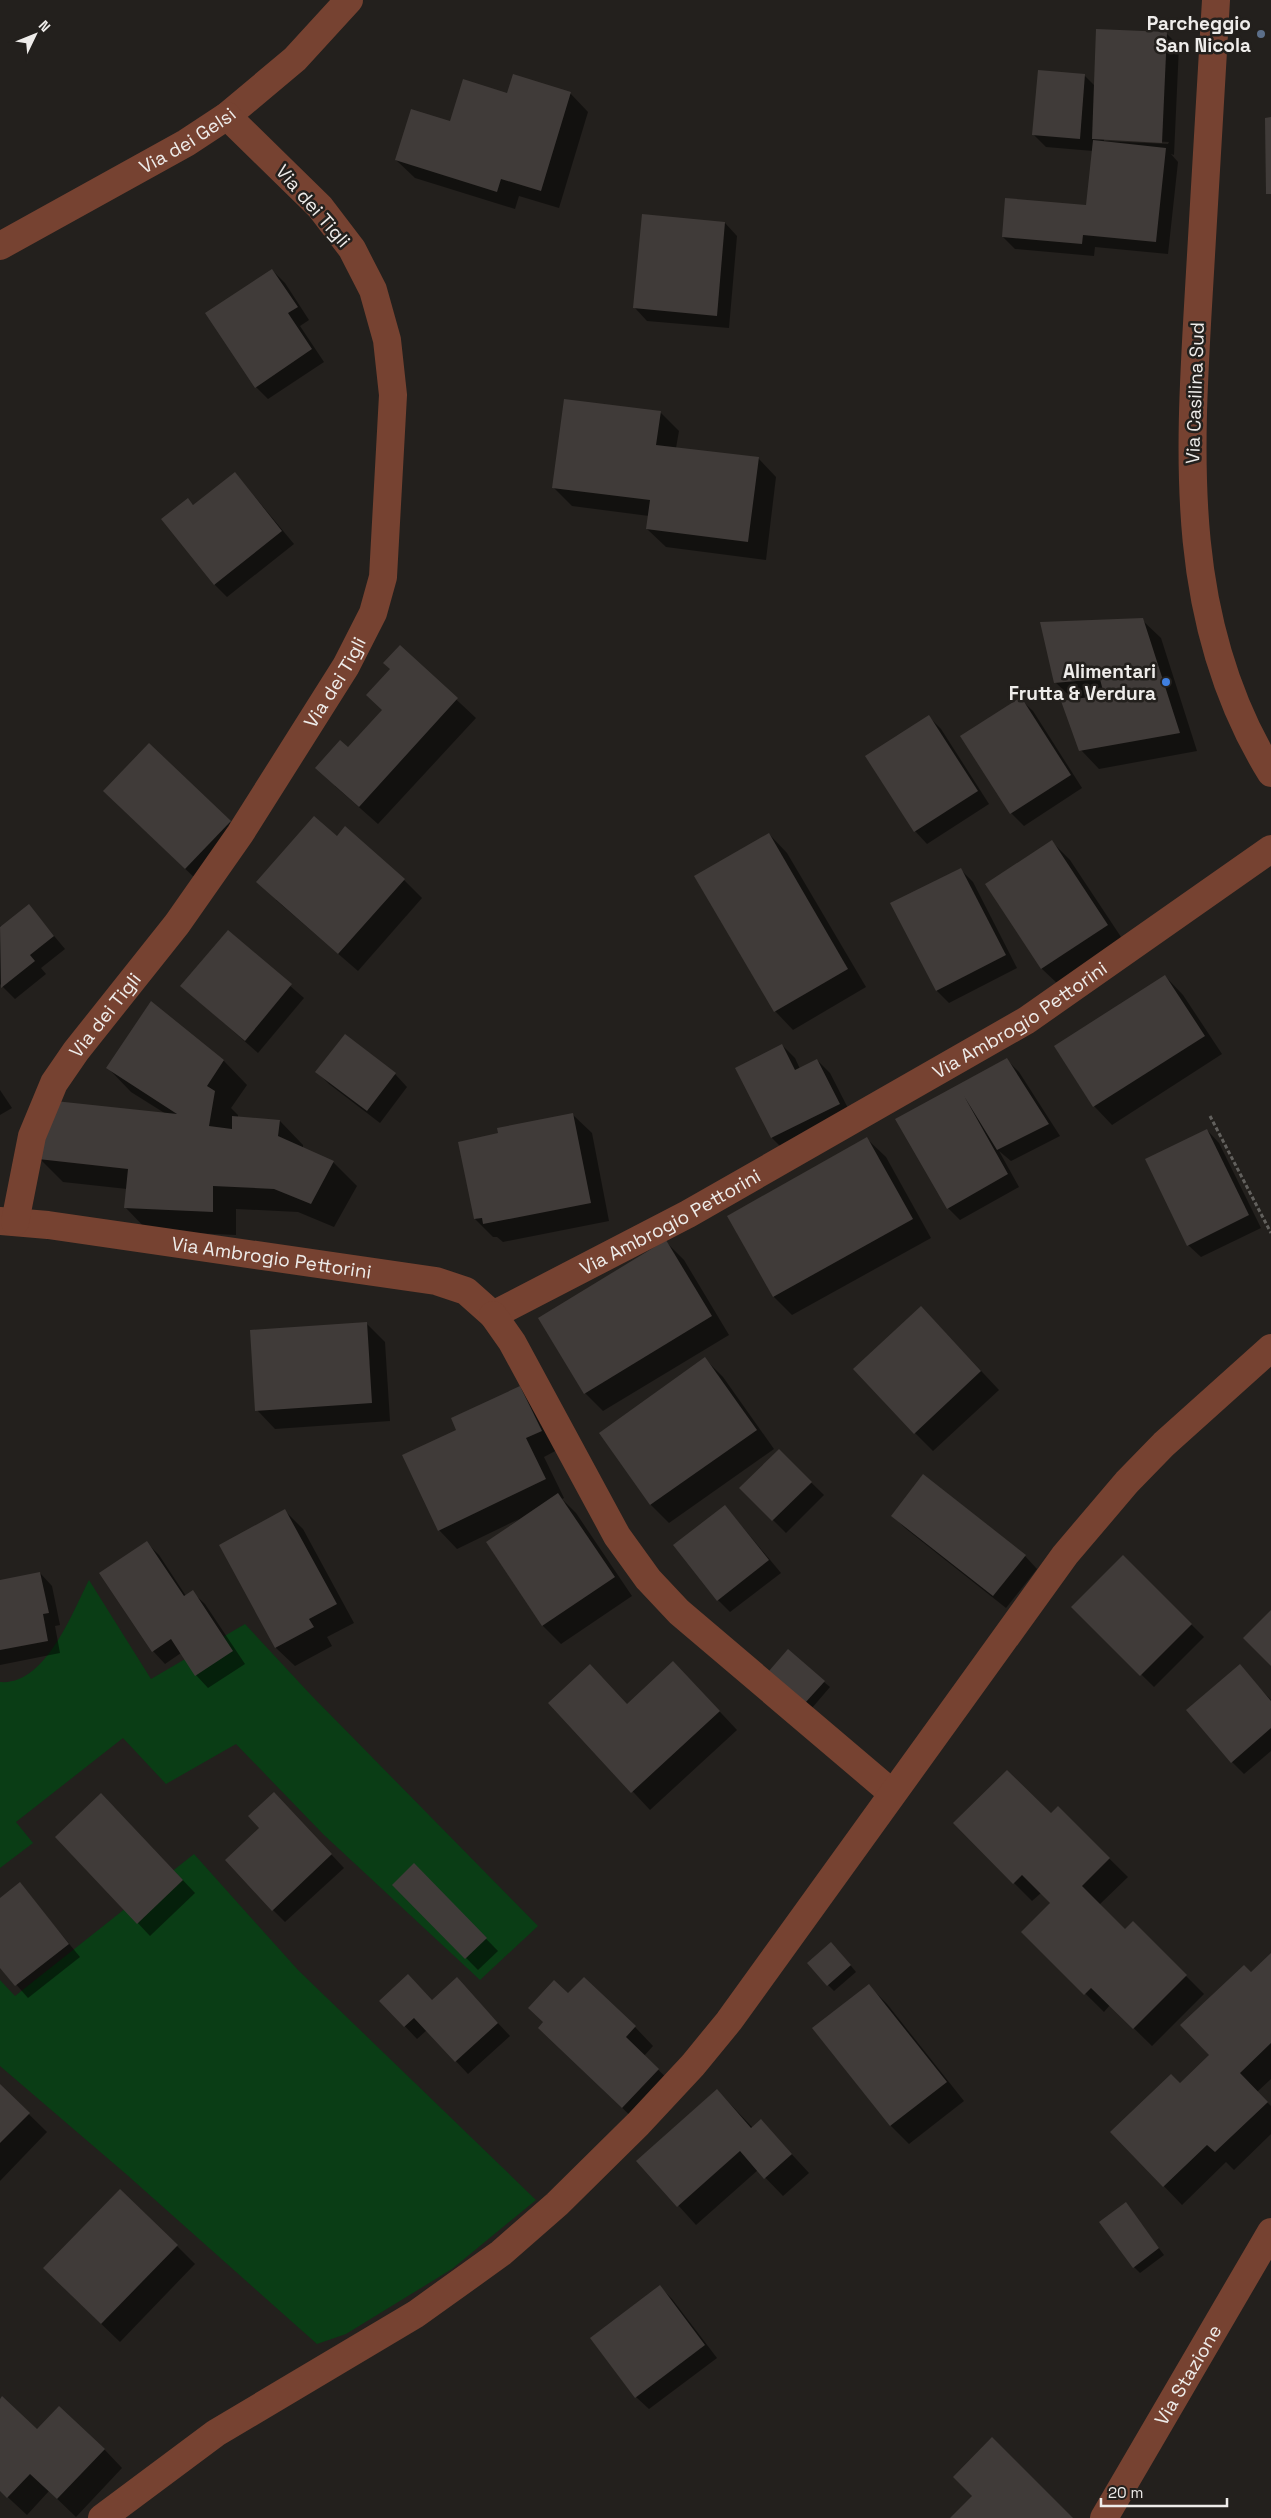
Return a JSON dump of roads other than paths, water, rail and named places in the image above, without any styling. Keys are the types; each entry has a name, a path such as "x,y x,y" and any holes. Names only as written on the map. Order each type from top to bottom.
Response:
{"street":[{"name":"Via dei Gelsi","path":"0,246 186,143 227,116 295,59 349,0"},
{"name":"Via Casilina Sud","path":"1216,0 1192,404 1192,509 1199,572 1214,643 1227,684 1267,762"},
{"name":"Via dei Tigli","path":"8,1222 32,1136 54,1083 76,1051 177,924 240,834 346,666 374,613 383,577 393,395 387,340 372,290 352,249 320,207 227,116"},
{"name":"Via Ambrogio Pettorini","path":"8,1222 436,1282 466,1291 492,1315 688,1214 1027,1020 1271,848"},
{"path":"492,1315 516,1350 602,1510 631,1558 648,1579 679,1612 892,1793"},
{"path":"102,2518 216,2433 416,2314 484,2267 538,2222 638,2124 710,2045 1034,1596 1096,1517 1164,1444 1271,1348"},
{"name":"Via Stazione","path":"1104,2518 1271,2232"}],"place":[{"name":"Parcheggio San Nicola","path":"1261,34"},
{"name":"Alimentari Frutta & Verdura","path":"1166,682"}]}
